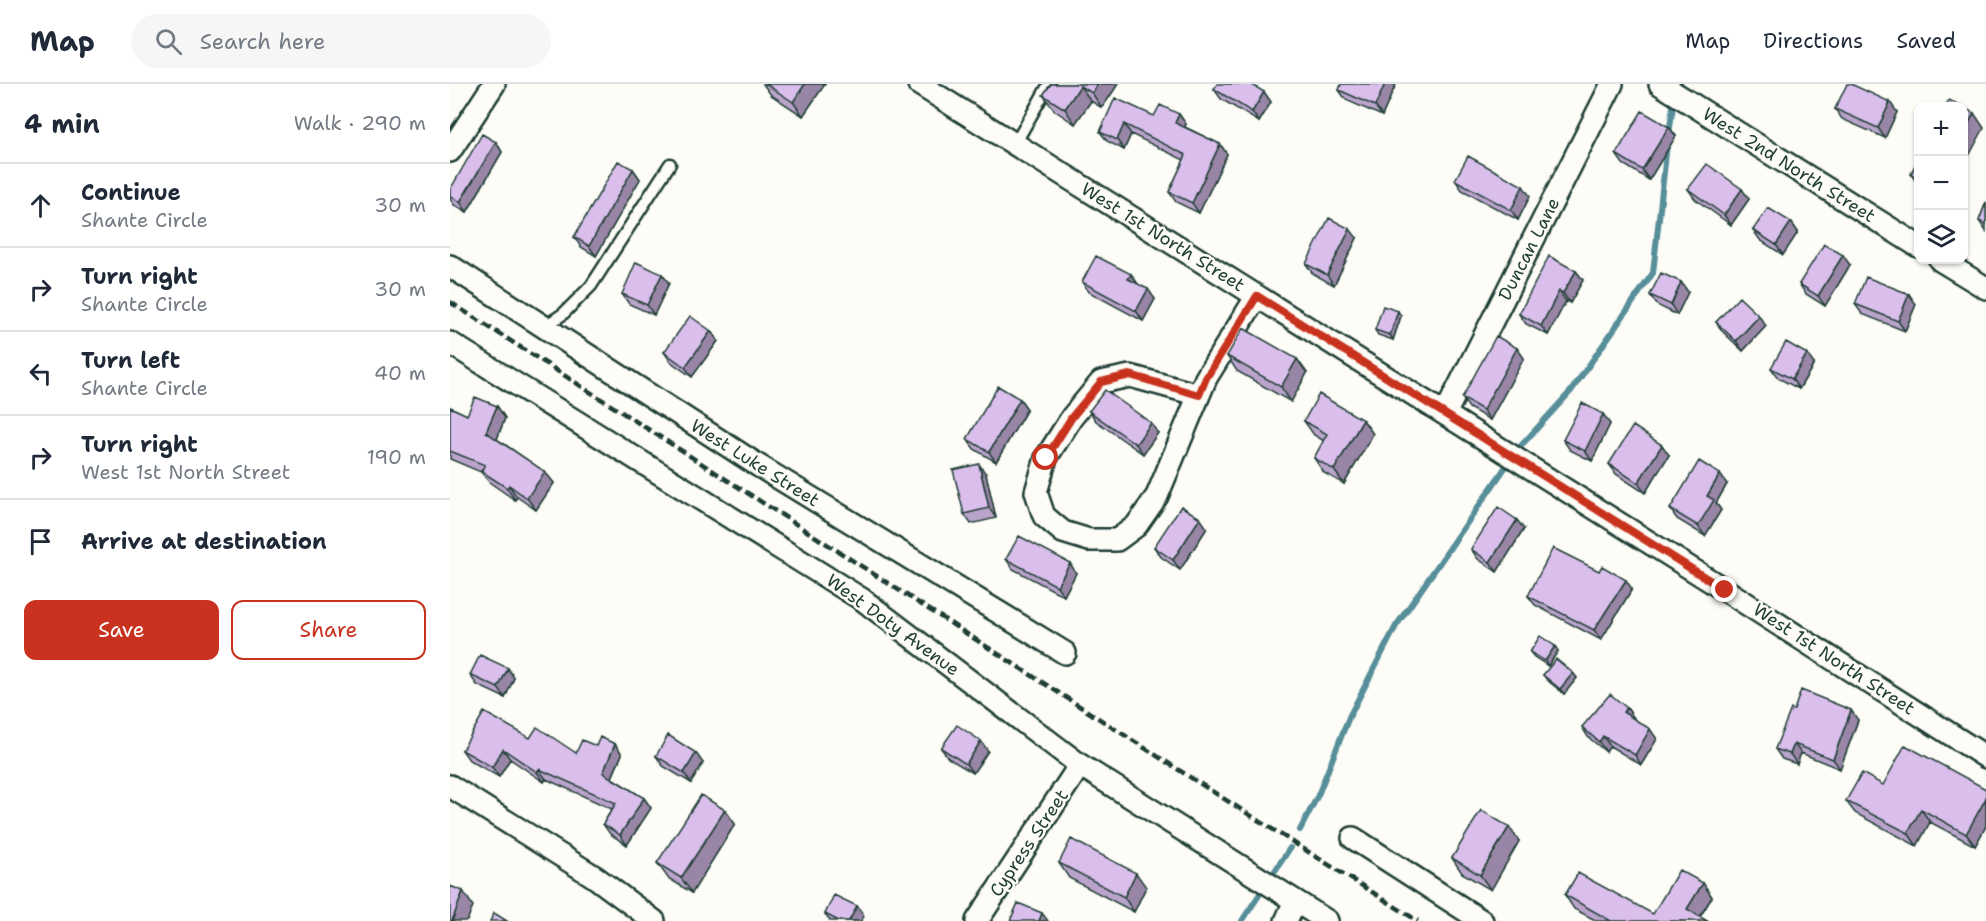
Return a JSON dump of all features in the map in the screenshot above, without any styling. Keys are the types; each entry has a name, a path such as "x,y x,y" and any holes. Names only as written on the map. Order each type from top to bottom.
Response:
{"street":[{"path":"450,151 494,84"},
{"name":"West 1st North Street","path":"919,84 1986,757"},
{"name":"Duncan Lane","path":"1445,414 1612,84"},
{"name":"West 2nd North Street","path":"1660,84 1914,243"},
{"path":"1947,264 1986,288"},
{"name":"West Luke Street","path":"450,266 848,521 1065,653"},
{"path":"1199,395 1130,375 1101,382 1072,417 1046,458 1036,492 1044,516 1062,532 1089,540 1117,540 1136,526 1157,496 1199,395 1206,378 1257,296"},
{"name":"West Doty Avenue","path":"450,343 863,600 1080,765 1327,921"},
{"name":"Cypress Street","path":"977,921 1080,765"},
{"path":"450,786 595,877 654,921"},
{"path":"1353,838 1482,921"},
{"path":"1286,921 1295,901"}],"lane":[{"path":"1015,144 1049,84"},
{"path":"544,327 563,314 591,286 670,164"}],"building":[{"path":"766,84 805,84 793,102"},
{"path":"1051,84 1098,84 1092,93 1080,86 1065,109 1043,95"},
{"path":"1217,84 1251,84 1264,92 1252,112 1214,89"},
{"path":"1341,84 1385,84 1375,106 1339,90"},
{"path":"1847,84 1890,102 1878,128 1835,109"},
{"path":"1115,98 1154,116 1160,105 1179,114 1175,123 1220,144 1192,203 1169,192 1186,155 1124,124 1117,140 1100,132"},
{"path":"1968,110 1974,113 1968,124"},
{"path":"1642,111 1669,127 1642,170 1616,154"},
{"path":"482,134 496,142 460,202 450,196 450,190"},
{"path":"1468,156 1523,186 1511,210 1455,180"},
{"path":"618,161 633,169 589,246 574,237"},
{"path":"1707,164 1742,189 1724,215 1688,189"},
{"path":"1986,202 1986,224 1979,221"},
{"path":"1768,208 1791,222 1776,245 1753,230"},
{"path":"1329,218 1350,229 1327,275 1306,264"},
{"path":"1824,244 1843,255 1818,296 1799,284"},
{"path":"1096,256 1131,274 1128,279 1148,289 1136,311 1082,282"},
{"path":"1549,256 1576,271 1563,293 1559,291 1541,326 1519,314"},
{"path":"636,262 662,274 647,305 622,294"},
{"path":"1661,273 1681,282 1671,305 1650,295"},
{"path":"1866,277 1909,294 1898,321 1855,304"},
{"path":"1739,297 1759,316 1736,341 1716,322"},
{"path":"1383,306 1398,311 1390,335 1375,330"},
{"path":"690,316 711,331 685,367 664,352"},
{"path":"1243,328 1297,359 1281,387 1227,356"},
{"path":"1496,336 1517,348 1483,410 1462,398"},
{"path":"1786,342 1807,354 1792,379 1771,368"},
{"path":"998,386 1020,399 989,452 967,439"},
{"path":"1105,390 1151,423 1136,444 1089,411"},
{"path":"1319,394 1363,420 1334,470 1314,458 1327,434 1304,421"},
{"path":"475,397 497,406 486,432 545,472 527,498 509,485 507,488 481,471 485,465 450,451 450,407 467,415"},
{"path":"1582,403 1603,414 1585,451 1563,440"},
{"path":"1633,426 1662,445 1638,483 1609,464"},
{"path":"1699,461 1720,474 1707,496 1714,500 1698,526 1670,509"},
{"path":"979,464 989,508 964,514 953,470"},
{"path":"1181,506 1200,518 1173,560 1154,547"},
{"path":"1498,507 1517,520 1490,562 1471,549"},
{"path":"1019,536 1070,563 1057,586 1006,559"},
{"path":"1553,548 1599,571 1602,566 1626,580 1594,630 1528,596"},
{"path":"1540,636 1555,646 1545,661 1530,652"},
{"path":"480,655 508,668 498,688 470,675"},
{"path":"1556,659 1573,673 1560,689 1543,675"},
{"path":"1801,690 1851,710 1833,759 1794,744 1790,754 1775,749"},
{"path":"1610,694 1627,708 1623,712 1650,729 1635,755 1603,736 1599,742 1582,727"},
{"path":"484,712 530,738 537,727 576,753 582,740 596,746 600,737 615,744 603,773 644,798 620,835 603,824 616,803 539,769 537,772 503,749 492,767 462,750"},
{"path":"957,725 981,741 966,764 941,748"},
{"path":"668,735 696,753 684,773 656,756"},
{"path":"1905,745 1986,789 1986,798 1966,834 1921,809 1908,833 1846,801 1862,773 1883,785"},
{"path":"701,795 725,810 681,878 657,863"},
{"path":"1481,810 1509,827 1480,875 1452,858"},
{"path":"1071,839 1136,873 1124,897 1059,863"},
{"path":"1679,870 1703,883 1687,909 1707,921 1611,921 1565,895 1578,873 1653,914"},
{"path":"450,886 463,891 452,921 450,921"},
{"path":"834,895 857,906 849,921 839,921 825,914"},
{"path":"1018,903 1042,913 1039,921 1010,921"},
{"path":"494,913 507,921 490,921"}],"waterway":[{"path":"1669,134 1674,99"},
{"path":"1300,830 1318,795 1349,717 1396,626 1518,449 1571,391 1653,273 1667,144"},
{"path":"1242,921 1290,848"}],"railway":[{"path":"450,302 1418,921"}],"route":[{"path":"1046,458 1072,417 1101,382 1130,375 1199,395 1206,378 1257,296 1725,590"}]}
